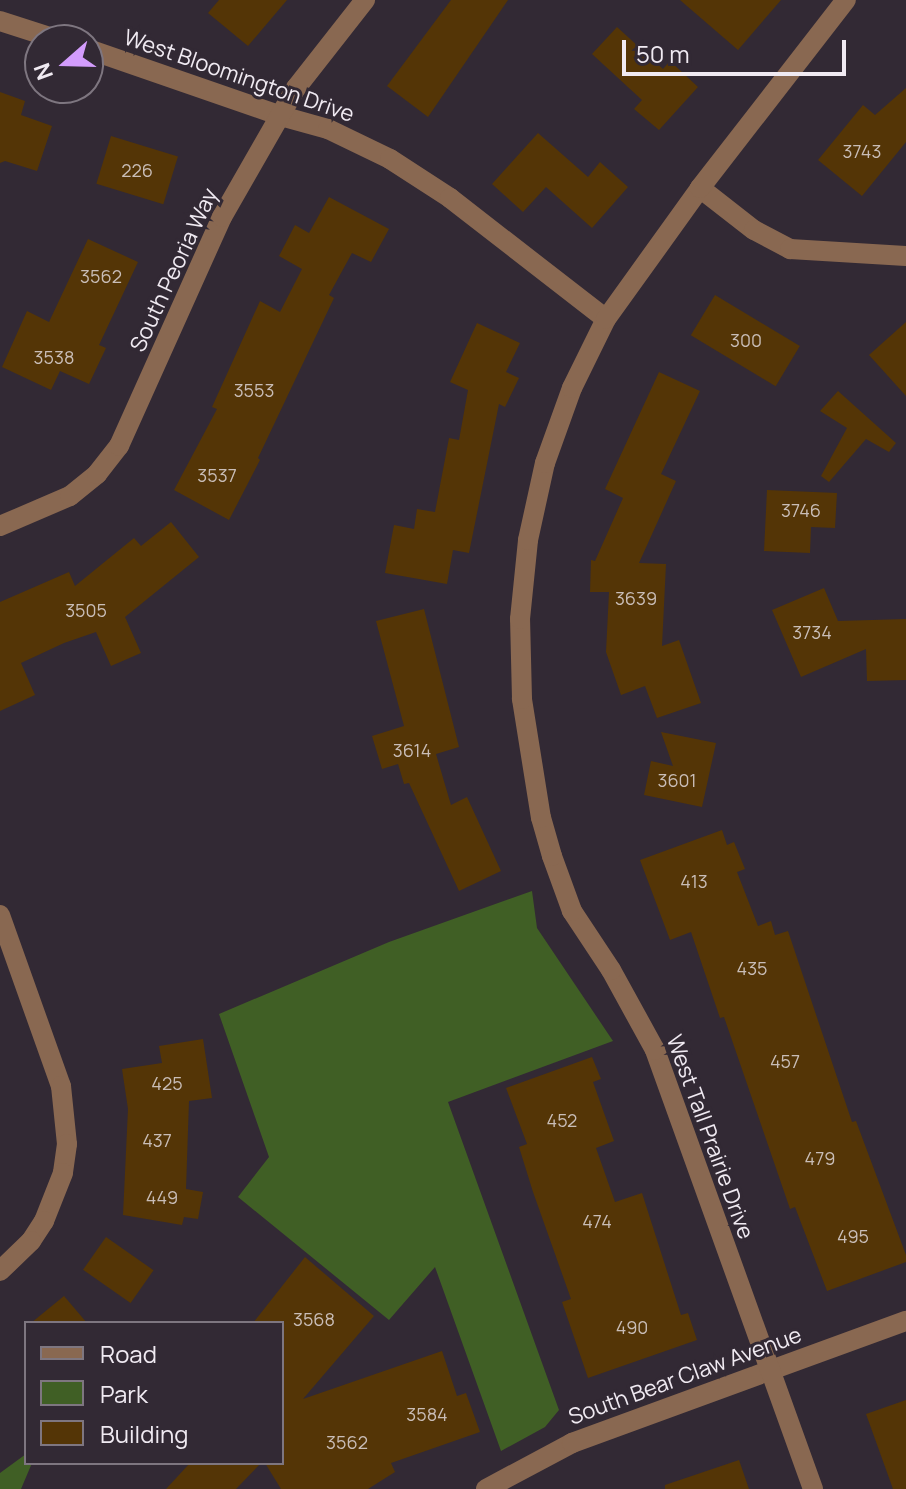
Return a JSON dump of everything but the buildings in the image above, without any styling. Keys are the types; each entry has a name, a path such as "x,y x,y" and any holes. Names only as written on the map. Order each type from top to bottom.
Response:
{"street":[{"name":"South Peoria Way","path":"0,526 70,496 97,474 119,446 222,217 296,88 365,0"},
{"name":"West Tall Prairie Drive","path":"813,1489 655,1050 611,970 572,911 541,818 522,699 520,619 528,540 545,463 572,388 606,319 700,188 846,0"},
{"path":"0,21 24,29"},
{"name":"West Bloomington Drive","path":"104,55 281,116 328,129 420,177 606,319"},
{"path":"700,188 754,230 790,249 906,256"},
{"path":"0,917 61,1086 67,1115 63,1173 54,1198 31,1241 0,1271"},
{"name":"South Bear Claw Avenue","path":"486,1489 572,1443 906,1321"}],"green space":[{"path":"532,891 537,928 613,1041 448,1102 559,1410 545,1427 501,1451 435,1267 389,1320 238,1197 269,1157 219,1014 389,942"},
{"path":"24,1455 24,1465 31,1465 21,1489 0,1489 0,1473"}]}
